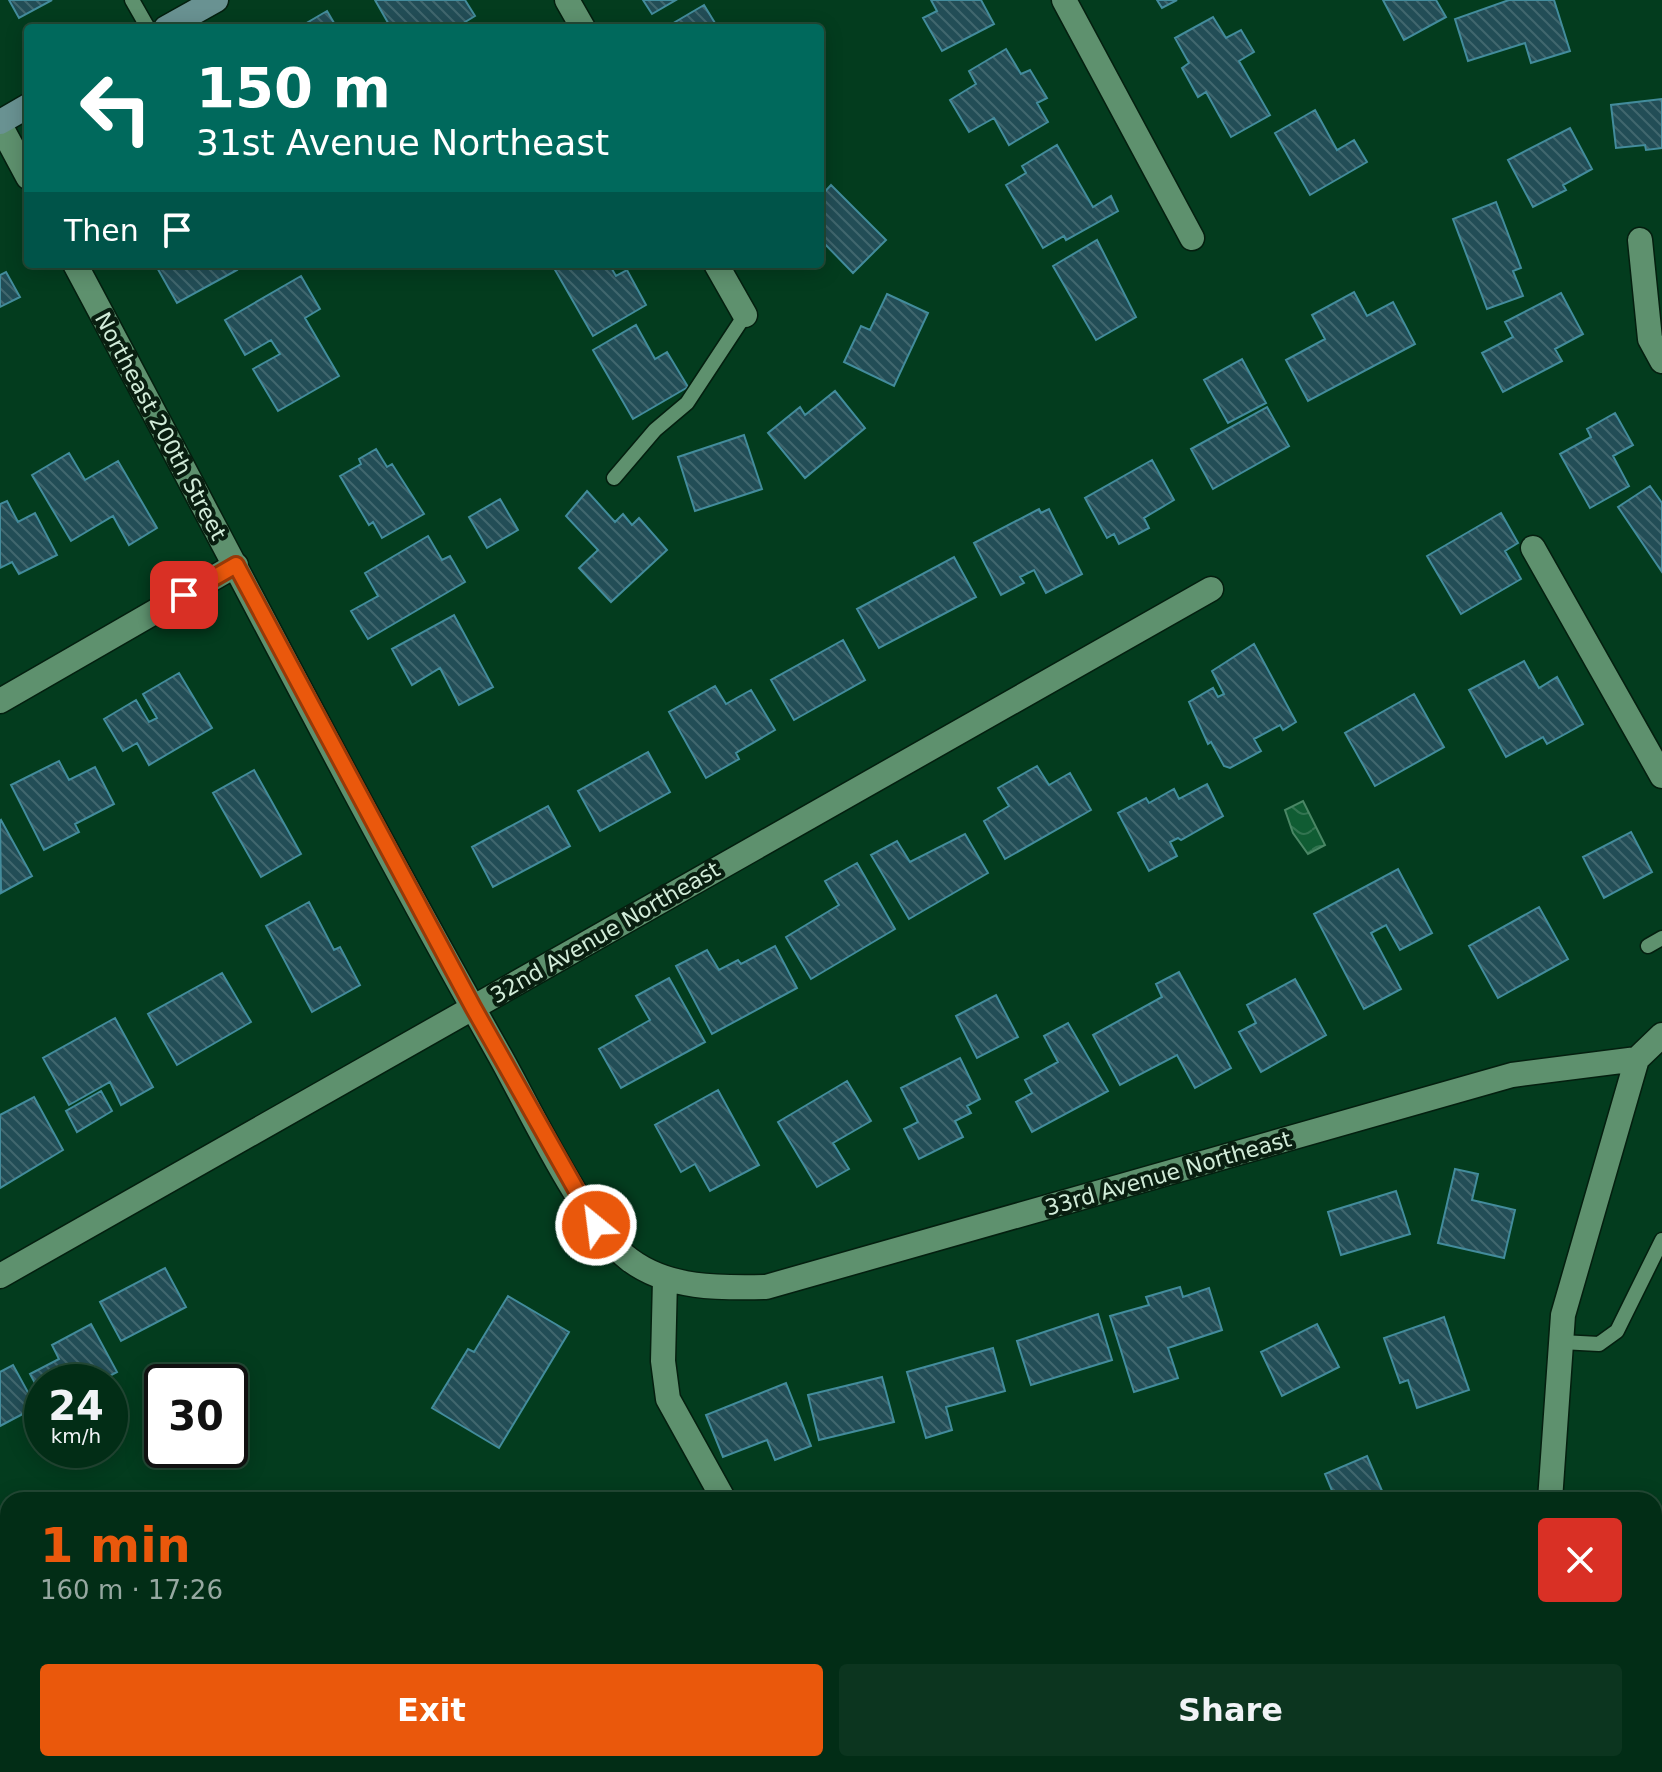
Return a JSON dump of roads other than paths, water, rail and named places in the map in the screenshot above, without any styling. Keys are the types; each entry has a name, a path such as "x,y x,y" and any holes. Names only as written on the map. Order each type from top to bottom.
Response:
{"street":[{"path":"173,24 216,0"},
{"path":"567,0 581,24"},
{"path":"1064,0 1192,238"},
{"path":"24,109 0,124 24,169"},
{"path":"1640,240 1650,339 1662,361"},
{"name":"Northeast 200th Street","path":"77,268 473,1007 596,1225 629,1259 665,1280"},
{"path":"718,268 745,315"},
{"path":"1533,548 1662,776"},
{"path":"0,701 236,565"},
{"name":"32nd Avenue Northeast","path":"0,1276 1211,589"},
{"path":"1551,1492 1563,1315 1637,1059 1662,1035"},
{"name":"33rd Avenue Northeast","path":"665,1280 720,1288 766,1287 1512,1075 1637,1059"},
{"path":"665,1280 663,1361 668,1399 720,1492"}],"lane":[{"path":"132,0 146,24"},
{"path":"614,478 655,430 687,403 745,315"},
{"path":"1648,946 1662,938"},
{"path":"1561,1342 1599,1344 1617,1331 1662,1240"}],"water":[{"path":"1303,801 1325,845 1308,854 1293,833 1285,810"}]}
